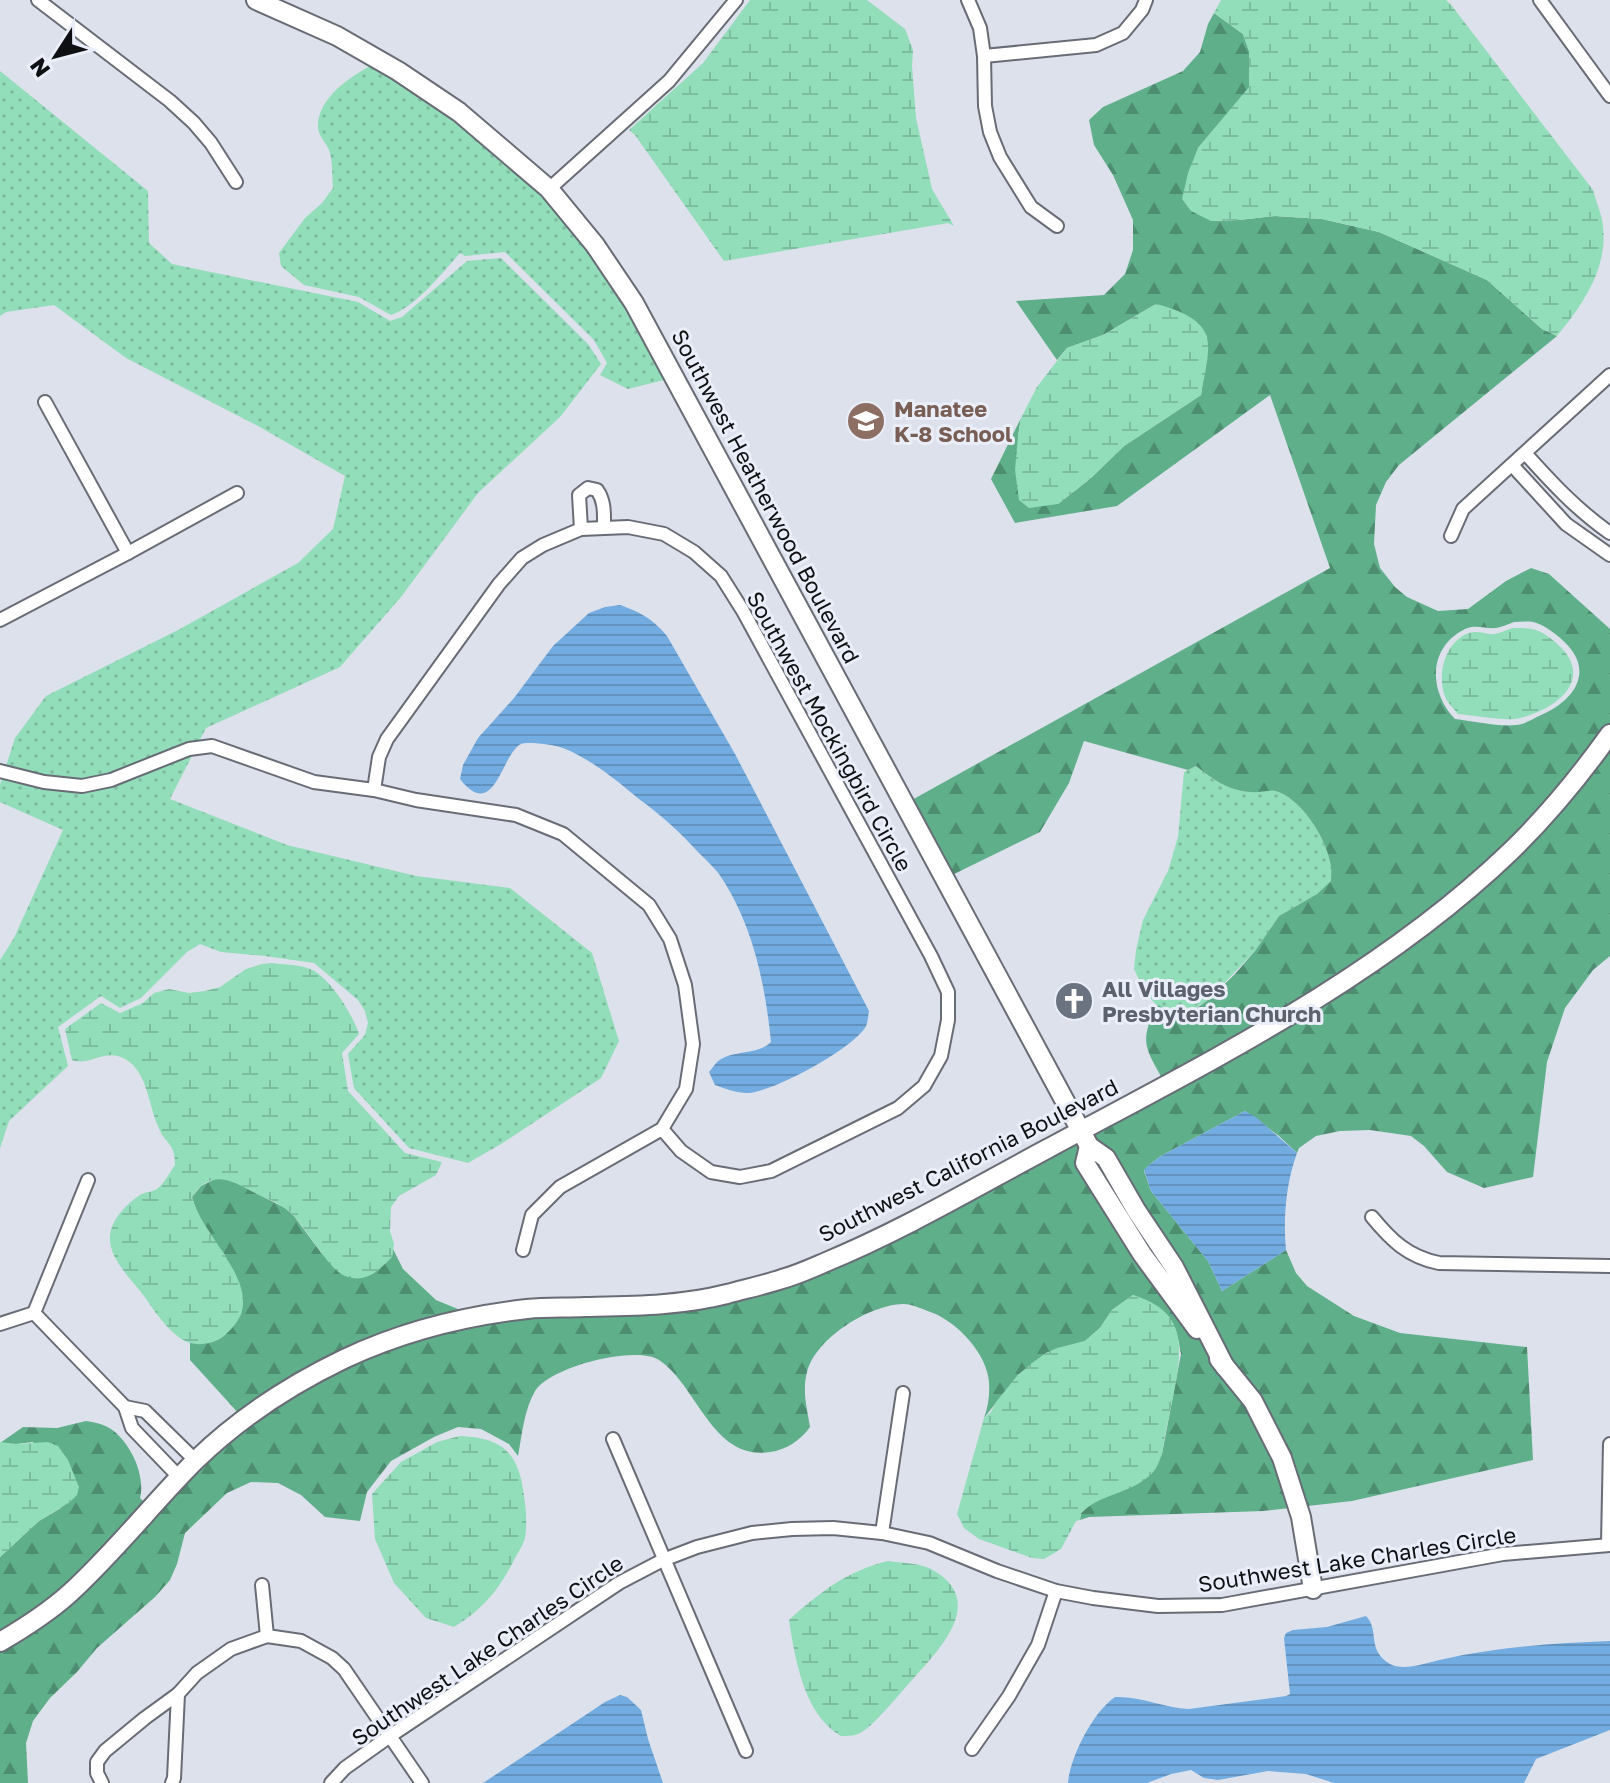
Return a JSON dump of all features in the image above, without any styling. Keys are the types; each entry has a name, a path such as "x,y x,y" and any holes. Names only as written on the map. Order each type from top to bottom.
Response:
{"street":[{"path":"38,0 170,101 194,123 236,182"},
{"name":"Southwest Heatherwood Boulevard","path":"256,0 337,36 398,71 459,112 549,189 595,245 634,303 1085,1139 1106,1158 1174,1267 1225,1367"},
{"path":"549,189 669,81 736,0"},
{"path":"968,0 980,28 985,106 990,132 1000,157 1031,207 1057,226"},
{"path":"984,56 1096,45 1123,33 1142,10 1146,0"},
{"path":"1540,0 1610,96"},
{"path":"1451,536 1463,509 1610,375"},
{"path":"45,402 128,553"},
{"path":"1525,453 1577,508 1610,533"},
{"path":"1512,465 1566,524 1610,555"},
{"path":"581,529 579,495 588,488 600,494 604,527"},
{"path":"0,620 237,493"},
{"name":"Southwest Mockingbird Circle","path":"374,790 379,757 387,739 499,584 522,558 543,545 581,529 628,527 664,534 694,552 721,576 931,956 948,992 948,1020 941,1056 924,1086 898,1108 771,1171 740,1177 711,1172 681,1151 662,1129"},
{"name":"Southwest California Boulevard","path":"0,1642 68,1595 196,1461 255,1412 347,1357 462,1319 530,1308 673,1304 784,1279 870,1244 1085,1139 1309,1003 1392,949 1447,907 1512,850 1566,793 1610,734"},
{"path":"0,771 44,782 82,786 111,780 189,749 212,746 314,782 516,815 563,834 649,905 670,939 685,985 693,1044 686,1089 662,1129 560,1187 532,1215 523,1250"},
{"name":"Southwest Heatherwood Boulevard","path":"1085,1139 1085,1163 1149,1263 1253,1401 1282,1458 1301,1517 1313,1589"},
{"path":"0,1324 34,1313 88,1180"},
{"path":"1372,1217 1399,1246 1426,1261 1610,1266"},
{"path":"1149,1263 1164,1252"},
{"path":"34,1313 125,1407 132,1428 180,1478"},
{"path":"882,1533 903,1393"},
{"path":"125,1407 145,1411 196,1461"},
{"path":"613,1439 746,1751"},
{"path":"1609,1545 1610,1444"},
{"name":"Southwest Lake Charles Circle","path":"331,1783 345,1768 390,1736 619,1583 663,1560 697,1547 752,1533 833,1528 882,1533 929,1543 1056,1591 1158,1606 1222,1605 1503,1554 1609,1545"},
{"path":"262,1585 267,1636"},
{"path":"972,1749 1009,1696 1038,1645 1056,1591"},
{"path":"102,1783 97,1773 97,1762 105,1751 178,1694 197,1673 231,1649 267,1636 301,1641 332,1658 344,1669 422,1783"},
{"path":"172,1783 178,1694"}],"green space":[{"path":"750,0 867,0 905,29 913,50 916,118 932,189 954,226 948,223 724,261 629,130 703,63"},
{"path":"1221,0 1446,0 1452,6 1593,190 1602,222 1601,257 1584,299 1557,336 1542,329 1487,280 1379,232 1322,219 1275,216 1211,221 1191,211 1182,199 1198,148 1249,87 1249,51 1243,34 1214,13"},
{"path":"1214,13 1243,34 1249,51 1249,88 1198,148 1211,221 1275,216 1322,219 1379,232 1487,280 1542,329 1557,336 1399,465 1386,482 1376,505 1374,544 1380,568 1395,587 1407,597 1438,611 1468,609 1506,581 1531,568 1549,574 1610,629 1610,725 1508,846 1443,903 1319,991 1163,1080 1146,1043 1156,1004 1174,1013 1186,1014 1197,1008 1235,974 1279,916 1317,894 1331,881 1328,852 1310,820 1294,801 1275,791 1251,792 1228,787 1196,766 1188,770 1084,741 1069,783 1040,832 950,876 910,801 1330,568 1270,395 1117,506 1015,523 991,479 1021,418 1018,436 1058,504 1124,446 1201,395 1207,336 1156,304 1103,335 1067,348 1057,360 1016,301 1104,295 1125,274 1133,250 1133,220 1113,175 1094,145 1089,120 1103,107 1183,71 1200,52","holes":["1514,622 1533,622 1543,626 1571,649 1579,671 1578,682 1572,692 1552,709 1519,725 1455,719 1446,708 1437,684 1438,659 1444,647 1465,629 1496,628"]},
{"path":"373,64 455,116 544,194 583,239 619,292 668,379 628,389 600,375 607,363 594,340 505,252 465,256 460,253 420,297 391,315 359,297 304,285 281,266 279,253 333,188 330,154 318,128 323,107 337,89"},
{"path":"0,71 148,191 149,243 172,264 358,302 390,321 402,317 467,261 501,258 588,344 601,364 560,417 478,493 401,597 340,667 206,728 170,799 287,845 416,876 510,888 592,953 619,1041 601,1078 468,1163 409,1148 354,1088 348,1054 365,1035 368,1023 365,1011 358,1000 314,963 221,952 200,944 187,952 141,998 120,1008 101,996 58,1027 68,1066 9,1121 0,1148 0,960 14,938 63,830 0,802 0,785 15,738 46,696 180,629 298,563 333,529 345,476 258,426 126,358 54,305 6,312 0,316"},
{"path":"1156,304 1186,315 1204,331 1208,351 1201,395 1124,446 1058,504 1029,508 1019,500 1015,470 1021,418 1037,387 1067,348 1103,335"},
{"path":"1513,628 1539,631 1567,654 1573,678 1568,689 1548,707 1520,718 1458,714 1446,699 1442,681 1444,661 1453,644 1469,633 1495,634"},
{"path":"1610,744 1610,956 1593,970 1565,1008 1547,1062 1533,1177 1484,1188 1447,1172 1411,1136 1370,1130 1316,1136 1297,1153 1245,1111 1161,1156 1144,1171 1151,1191 1208,1261 1222,1291 1286,1250 1296,1273 1307,1286 1354,1316 1400,1333 1527,1347 1533,1460 1352,1501 1263,1511 1089,1517 1080,1520 1081,1513 1093,1502 1140,1482 1162,1454 1181,1354 1179,1340 1167,1316 1133,1295 1112,1310 1100,1328 1085,1341 1046,1353 1018,1375 984,1418 989,1396 987,1371 977,1350 961,1332 943,1318 911,1305 875,1310 832,1336 812,1359 805,1386 810,1427 793,1444 770,1452 750,1452 720,1434 673,1372 659,1360 632,1355 594,1361 557,1374 535,1391 526,1414 518,1456 509,1444 481,1429 458,1427 391,1461 367,1492 360,1521 325,1517 301,1495 278,1483 251,1482 227,1493 185,1533 170,1580 97,1648 33,1721 26,1743 28,1783 0,1783 0,1648 200,1465 258,1417 349,1363 463,1325 530,1314 720,1301 1078,1139 1163,1282 1173,1275 1089,1133 1395,954"},
{"path":"1196,766 1228,787 1254,792 1275,791 1294,801 1310,820 1328,852 1331,881 1317,894 1279,916 1255,951 1208,1000 1186,1014 1158,1007 1145,992 1134,969 1143,920 1168,871 1178,837 1184,772"},
{"path":"272,963 310,969 325,979 346,1007 359,1034 342,1053 348,1091 405,1153 442,1162 436,1175 399,1196 391,1207 392,1257 377,1271 359,1278 339,1272 293,1215 278,1204 225,1180 216,1179 200,1187 192,1197 197,1211 233,1268 243,1297 239,1318 227,1334 213,1342 190,1343 170,1329 125,1273 114,1255 110,1237 114,1222 127,1205 140,1195 157,1189 164,1181 175,1165 173,1151 160,1132 146,1087 130,1062 114,1055 84,1061 72,1060 65,1029 101,1003 120,1013 143,1003 154,993 169,989 189,993 205,991 220,987 246,969"},
{"path":"215,1179 229,1179 285,1208 322,1254 392,1257 393,1249 403,1269 436,1300 465,1312 241,1416 190,1360 190,1343 208,1343 225,1255 201,1220 192,1197 201,1186"},
{"path":"1133,1295 1163,1310 1172,1320 1179,1345 1162,1454 1155,1469 1133,1487 1097,1502 1081,1513 1080,1520 1076,1521 1061,1549 1044,1559 1032,1558 979,1539 964,1528 957,1514 984,1418 1018,1375 1032,1363 1057,1348 1085,1341 1100,1328 1112,1310"},
{"path":"86,1421 108,1427 130,1450 141,1479 140,1498 147,1505 64,1591 0,1636 0,1557 39,1521 61,1508 33,1442 0,1443 23,1427 57,1428"},
{"path":"460,1436 493,1442 514,1460 522,1483 526,1524 523,1543 503,1580 482,1606 454,1627 426,1618 394,1583 375,1539 372,1494 401,1462 437,1442"},
{"path":"0,1442 48,1442 58,1446 68,1460 79,1487 77,1495 70,1502 39,1521 0,1557"},
{"path":"888,1561 926,1567 948,1581 956,1595 958,1609 954,1624 935,1654 879,1717 860,1733 841,1736 818,1714 805,1689 789,1620 835,1584 860,1570"}],"water":[{"path":"620,605 646,617 667,636 735,754 869,1011 865,1028 844,1048 790,1079 757,1091 741,1093 715,1085 709,1072 723,1058 759,1049 771,1042 761,976 749,934 731,893 712,865 670,824 612,777 560,747 521,744 514,750 496,782 481,794 472,791 460,779 463,765 478,738 514,698 553,646 589,613"},
{"path":"1245,1111 1297,1153 1286,1201 1286,1250 1222,1291 1208,1261 1151,1191 1144,1170 1161,1156"},
{"path":"1366,1616 1378,1653 1390,1664 1403,1667 1506,1649 1610,1641 1610,1730 1536,1759 1524,1783 1334,1783 1306,1774 1268,1771 1218,1780 1204,1778 1191,1770 1147,1783 1068,1783 1084,1736 1099,1713 1115,1697 1189,1709 1286,1696 1290,1694 1286,1633 1327,1627"},
{"path":"620,1695 627,1697 641,1710 663,1783 483,1783 605,1702"}],"place":[{"name":"Manatee K-8 School","path":"866,421"},
{"name":"All Villages Presbyterian Church","path":"1074,1001"}]}
